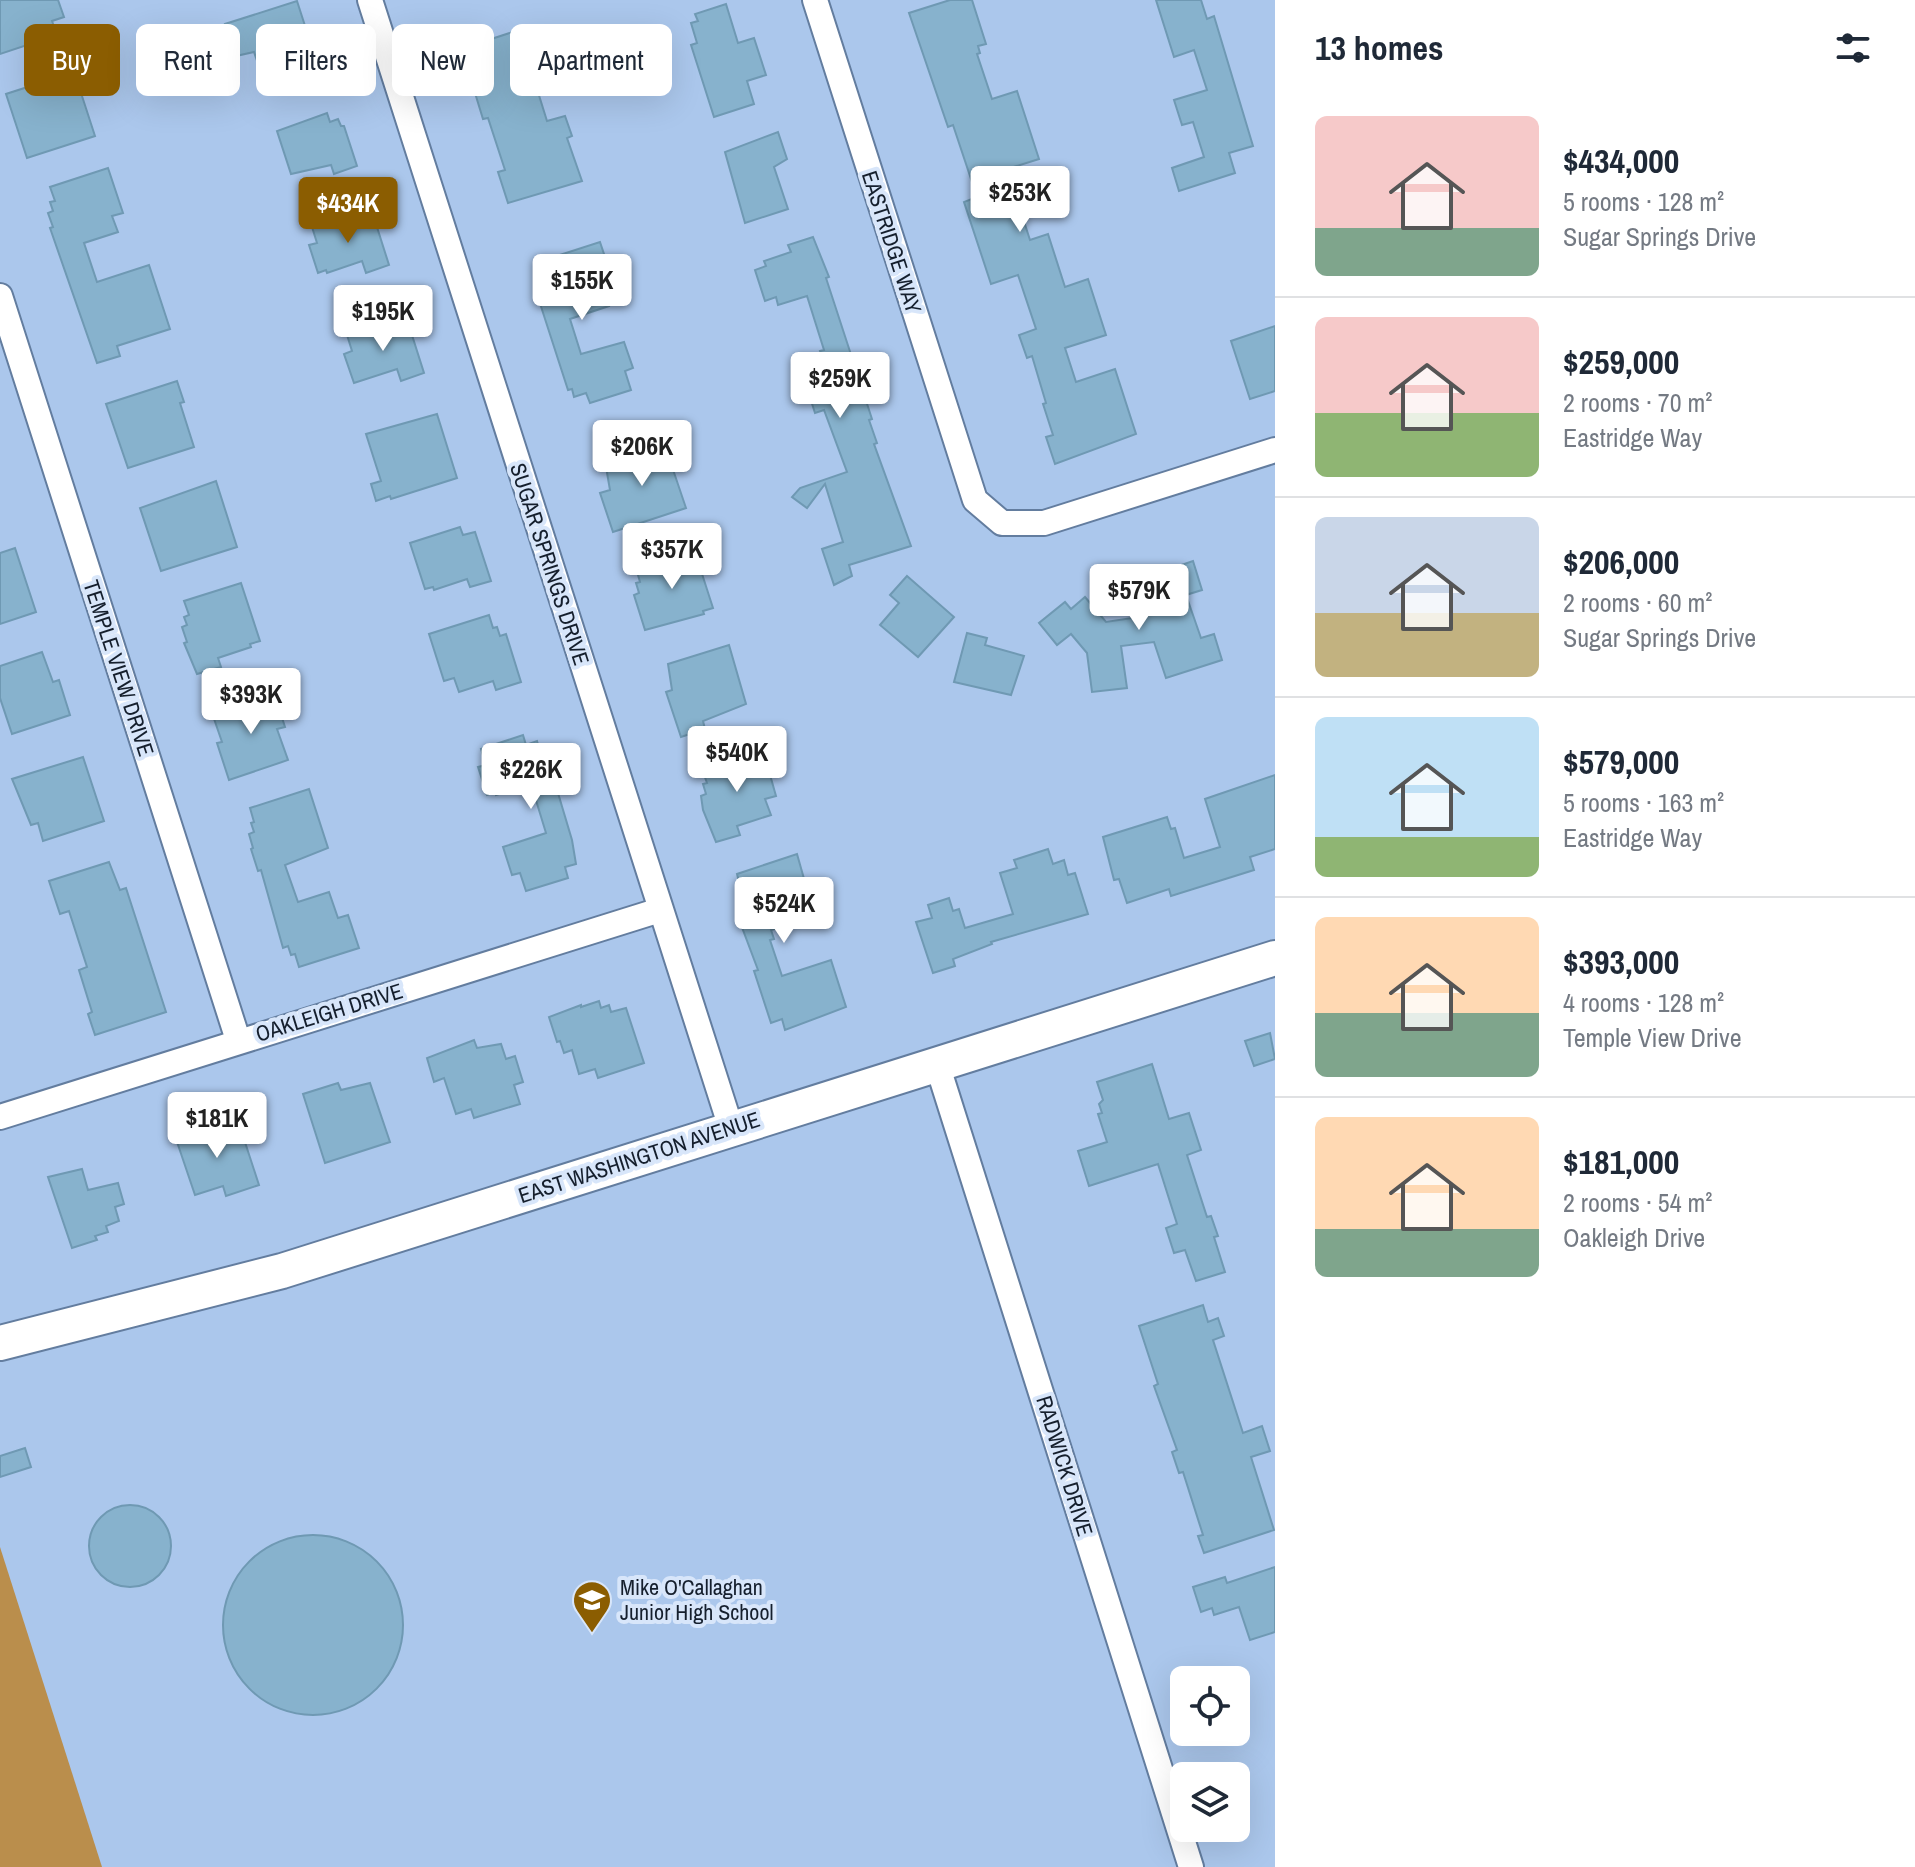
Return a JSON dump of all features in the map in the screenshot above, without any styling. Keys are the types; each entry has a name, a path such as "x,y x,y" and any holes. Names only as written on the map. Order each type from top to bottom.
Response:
{"street":[{"name":"SUGAR SPRINGS DRIVE","path":"370,0 731,1128"},
{"name":"EASTRIDGE WAY","path":"815,0 975,500 1002,523 1044,523 1275,450"},
{"name":"TEMPLE VIEW DRIVE","path":"0,296 238,1040"},
{"name":"OAKLEIGH DRIVE","path":"0,1117 660,910"},
{"name":"EAST WASHINGTON AVENUE","path":"0,1343 282,1271 1275,958"},
{"name":"RADWICK DRIVE","path":"937,1064 1191,1867"}],"shaded area":[{"path":"0,1547 102,1867 0,1867"}],"building":[{"path":"0,0 58,0 64,17 52,21 53,24 24,24 24,46 0,54"},
{"path":"950,0 972,0 986,44 978,46 980,53 977,54 992,99 1017,91 1039,159 1007,169 1030,240 1048,234 1065,287 1088,279 1106,335 1065,348 1076,382 1115,369 1136,434 1055,464 1046,437 1053,435 1043,404 1046,403 1032,356 1027,358 1019,335 1036,329 1018,275 991,284 964,202 977,197 953,125 948,127 909,13"},
{"path":"1156,0 1201,0 1207,19 1214,16 1253,146 1229,153 1235,173 1179,191 1172,168 1204,157 1193,122 1182,125 1174,100 1207,90 1194,50 1174,57"},
{"path":"297,1 304,24 256,24 256,58 254,52 240,55 240,24 225,24"},
{"path":"726,4 738,43 754,38 766,75 747,81 754,104 714,117 691,45 697,43 691,23 698,21 695,14"},
{"path":"510,33 510,96 539,96 547,121 565,116 572,136 567,138 582,181 508,203 498,172 505,170 488,118 483,119 476,96 494,96 494,38"},
{"path":"24,88 24,96 82,96 95,136 27,158 6,94"},
{"path":"327,113 330,122 338,119 344,126 357,166 334,174 331,165 291,174 277,131"},
{"path":"778,132 787,159 774,167 788,209 745,223 725,152"},
{"path":"108,168 123,213 112,216 118,232 84,243 97,282 149,265 170,329 117,346 120,356 97,363 50,228 53,227 48,213 53,211 50,202 55,201 50,187"},
{"path":"354,213 357,222 367,219 370,226 376,224 389,265 366,273 362,261 318,273 309,245 317,243 312,227"},
{"path":"813,237 829,277 826,278 872,419 869,420 877,443 874,444 911,546 849,565 852,576 834,585 822,549 843,542 825,484 807,508 792,497 800,488 847,472 824,410 815,413 806,385 820,381 816,368 825,365 820,351 824,350 807,296 778,305 776,297 765,301 755,270 766,266 764,261 791,252 788,245"},
{"path":"600,242 615,287 604,291 609,306 570,319 581,354 624,342 633,368 625,371 631,390 590,403 586,393 574,397 572,389 568,390 535,288 544,285 541,276 546,275 541,261"},
{"path":"389,321 392,330 403,327 405,334 411,332 424,373 401,381 397,369 354,383 344,354 352,351 347,335"},
{"path":"1275,326 1275,391 1250,399 1231,341"},
{"path":"177,381 184,402 180,403 194,447 128,468 106,404"},
{"path":"437,414 457,478 376,501 371,484 381,481 366,434"},
{"path":"663,440 686,508 613,532 600,493 610,490 606,467 633,459 630,450"},
{"path":"216,481 237,547 161,571 140,508"},
{"path":"460,527 463,535 475,532 491,581 470,587 467,579 434,590 433,587 425,589 410,543"},
{"path":"15,548 36,612 0,624 0,553"},
{"path":"694,549 713,608 703,611 704,614 645,630 634,595 639,593 636,583 640,582 636,568"},
{"path":"1193,561 1202,590 1186,595 1201,638 1214,634 1222,660 1166,678 1154,642 1121,646 1127,688 1092,692 1087,653 1071,634 1057,645 1039,623 1065,602 1071,609 1085,597 1106,622 1146,616 1142,603 1162,596 1155,574"},
{"path":"907,576 954,617 918,657 880,625 899,603 890,595"},
{"path":"241,583 260,641 218,658 221,667 197,674 184,643 187,642 182,627 187,625 184,617 189,615 184,601"},
{"path":"489,615 493,628 497,627 500,636 506,634 521,682 496,690 493,681 459,692 454,678 444,681 429,634"},
{"path":"967,633 987,638 985,645 1024,656 1011,695 954,682"},
{"path":"729,645 746,704 703,721 705,729 681,737 666,692 672,690 668,664"},
{"path":"42,652 53,682 59,680 70,715 12,734 0,698 0,666"},
{"path":"274,693 285,727 277,729 288,760 229,780 217,743 222,742 212,713"},
{"path":"523,735 526,745 537,741 539,748 544,746 572,840 576,864 565,867 568,878 526,891 520,873 512,875 503,847 546,833 531,784 487,795 478,767 486,765 481,749"},
{"path":"763,750 776,796 765,799 771,815 737,826 740,835 716,842 703,810 701,796 706,794 703,784 707,783 702,769"},
{"path":"83,757 104,821 43,841 38,823 31,825 12,779"},
{"path":"1275,775 1275,849 1250,857 1254,870 1171,896 1169,889 1127,903 1119,879 1114,880 1103,837 1167,817 1171,829 1175,828 1184,858 1220,847 1205,799"},
{"path":"309,789 328,848 285,865 298,902 329,892 338,918 348,915 359,948 299,967 295,954 291,955 288,946 283,948 261,870 258,871 251,849 249,834 254,832 251,823 254,822 250,808"},
{"path":"1048,849 1053,864 1064,860 1068,875 1075,873 1088,914 991,942 953,959 955,966 933,973 916,922 932,918 928,905 949,898 953,911 959,909 965,928 1013,914 1000,873 1017,868 1014,860"},
{"path":"797,854 810,900 800,904 805,920 771,930 774,939 770,940 782,976 831,960 846,1007 785,1030 782,1019 771,1023 754,971 758,970 737,914 746,911 737,874"},
{"path":"109,862 120,890 126,888 166,1012 95,1035 88,1014 92,1012 79,970 87,967 69,911 60,914 49,881"},
{"path":"599,1001 601,1008 609,1005 611,1012 626,1008 644,1063 598,1078 595,1069 579,1074 572,1050 564,1053 549,1017"},
{"path":"1270,1033 1275,1059 1254,1066 1245,1041"},
{"path":"474,1040 477,1048 501,1044 506,1059 515,1056 523,1082 514,1085 520,1104 474,1118 471,1109 456,1114 444,1078 434,1082 427,1058"},
{"path":"1152,1064 1169,1119 1189,1113 1201,1150 1187,1155 1207,1217 1211,1216 1218,1236 1214,1237 1225,1272 1196,1281 1185,1250 1174,1253 1166,1228 1177,1224 1158,1164 1089,1186 1078,1151 1107,1142 1098,1114 1102,1113 1099,1104 1103,1100 1097,1082"},
{"path":"338,1083 341,1090 370,1083 390,1142 325,1163 303,1094"},
{"path":"209,1125 211,1132 240,1127 259,1185 226,1196 223,1186 195,1195 175,1136"},
{"path":"82,1169 88,1190 118,1183 124,1204 115,1207 119,1221 106,1226 108,1232 95,1236 97,1240 72,1248 48,1177"},
{"path":"1203,1305 1208,1322 1218,1318 1224,1336 1213,1340 1243,1433 1262,1426 1270,1451 1251,1457 1274,1530 1204,1553 1198,1536 1203,1535 1183,1472 1179,1473 1172,1452 1177,1450 1154,1386 1158,1384 1139,1326"},
{"path":"25,1448 31,1467 0,1477 0,1456"},
{"path":"130,1505 146,1509 159,1517 167,1530 171,1546 167,1562 159,1575 146,1583 130,1587 114,1583 101,1575 93,1562 89,1546 93,1530 101,1517 114,1509"},
{"path":"313,1535 347,1542 377,1561 396,1591 403,1625 396,1659 377,1689 347,1708 313,1715 279,1708 249,1689 230,1659 223,1625 230,1591 249,1561 279,1542"},
{"path":"1275,1567 1275,1632 1250,1640 1239,1607 1214,1615 1212,1608 1201,1612 1193,1587 1225,1577 1227,1583"}],"place":[{"name":"Mike O'Callaghan Junior High School","path":"592,1634"}]}
